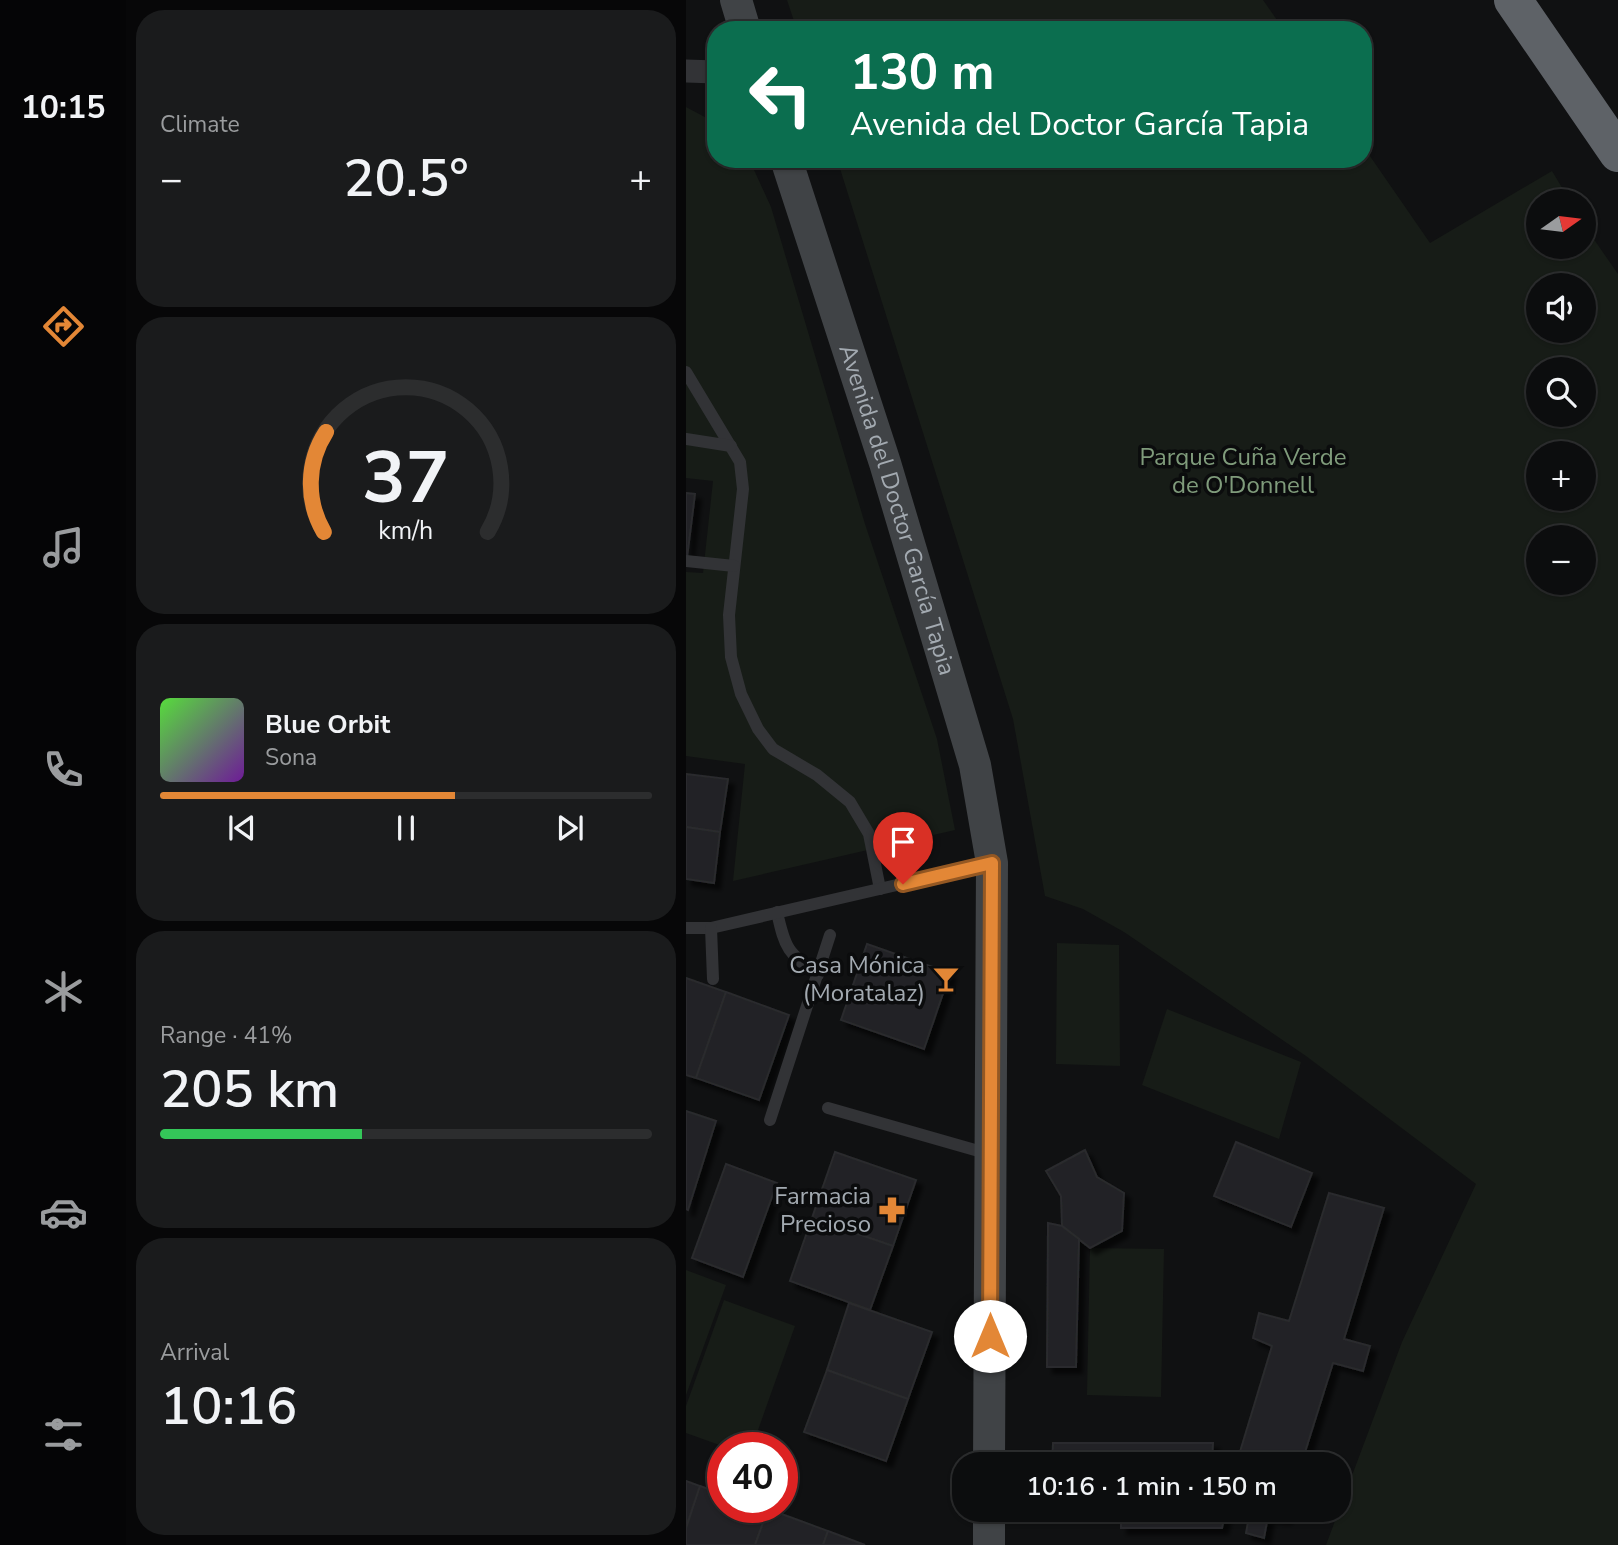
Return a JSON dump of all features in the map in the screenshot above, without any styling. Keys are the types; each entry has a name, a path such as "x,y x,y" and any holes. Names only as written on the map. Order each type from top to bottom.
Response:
{"highway":[{"path":"1513,0 1618,151"},
{"path":"1526,0 1618,151"}],"street":[{"path":"736,0 742,21"},
{"path":"686,71 707,72"},
{"name":"Avenida del Doctor García Tapia","path":"789,168 885,463 975,765 992,863 989,1452"},
{"path":"989,1522 989,1545"}],"lane":[{"path":"686,372 740,461 743,489 729,629 731,657 741,694 758,729 773,749 817,775 850,802 869,834 880,889"},
{"path":"686,439 731,446"},
{"path":"686,561 734,566"},
{"path":"686,928 710,928 992,863"},
{"path":"777,912 782,936 790,955 818,975"},
{"path":"710,928 713,979"},
{"path":"770,1120 830,935"},
{"path":"828,1108 991,1154"}],"green space":[{"path":"787,0 1263,0 1278,21 794,21"},
{"path":"686,107 707,118 707,168 753,168 771,207 865,524 937,739 955,830 733,881 745,764 686,756 686,572 703,573 713,481 686,478"},
{"name":"Parque Cuña Verde de O'Donnell","path":"1372,159 1430,243 1552,171 1563,189 1526,189 1526,259 1596,259 1596,242 1618,274 1618,1545 1326,1545 1335,1522 1351,1522 1351,1478 1402,1342 1476,1184 1306,1056 1124,932 1083,909 1045,896 1013,719 840,168 1372,168"},
{"path":"1057,943 1119,945 1120,1066 1056,1064"},
{"path":"1167,1009 1301,1062 1279,1139 1142,1085"},
{"path":"1090,1248 1164,1249 1161,1397 1087,1395"},
{"path":"686,1270 726,1285 686,1395"},
{"path":"724,1300 795,1326 757,1432 707,1432 707,1441 686,1433 686,1406"}],"building":[{"path":"686,493 695,494 687,558 686,558"},
{"path":"686,774 728,779 720,832 686,827"},
{"path":"686,827 720,832 714,883 686,879"},
{"path":"867,944 950,973 924,1049 841,1020"},
{"path":"686,978 726,992 696,1078 686,1075"},
{"path":"726,992 789,1015 759,1100 696,1078"},
{"path":"686,1111 716,1121 688,1210 686,1209"},
{"path":"1236,1142 1312,1173 1291,1227 1214,1196"},
{"path":"1085,1150 1097,1177 1124,1193 1122,1231 1090,1248 1062,1226 1061,1196 1046,1171"},
{"path":"835,1152 916,1180 893,1246 812,1218"},
{"path":"726,1164 777,1183 743,1277 692,1258"},
{"path":"1329,1193 1384,1208 1344,1339 1370,1346 1363,1371 1333,1363 1305,1452 1240,1452 1272,1346 1253,1338 1259,1313 1289,1321"},
{"path":"812,1218 893,1246 870,1310 790,1281"},
{"path":"1048,1223 1062,1226 1079,1239 1076,1367 1047,1367"},
{"path":"849,1303 932,1332 908,1399 827,1370"},
{"path":"827,1370 908,1399 886,1461 804,1432"},
{"path":"1053,1443 1213,1443 1213,1452 1053,1452"},
{"path":"686,1481 700,1486 686,1528"},
{"path":"700,1486 707,1488 707,1523 763,1523 755,1545 686,1545 686,1528"},
{"path":"798,1520 828,1531 823,1545 755,1545 763,1523 798,1523"},
{"path":"1121,1522 1223,1522 1222,1528 1121,1528"},
{"path":"1248,1522 1267,1522 1264,1538 1246,1533"},
{"path":"828,1531 865,1545 823,1545"}],"place":[{"name":"Casa Mónica (Moratalaz)","path":"946,979"},
{"name":"Farmacia Precioso","path":"892,1210"}],"route":[{"path":"903,884 992,863 990,1336"}]}
